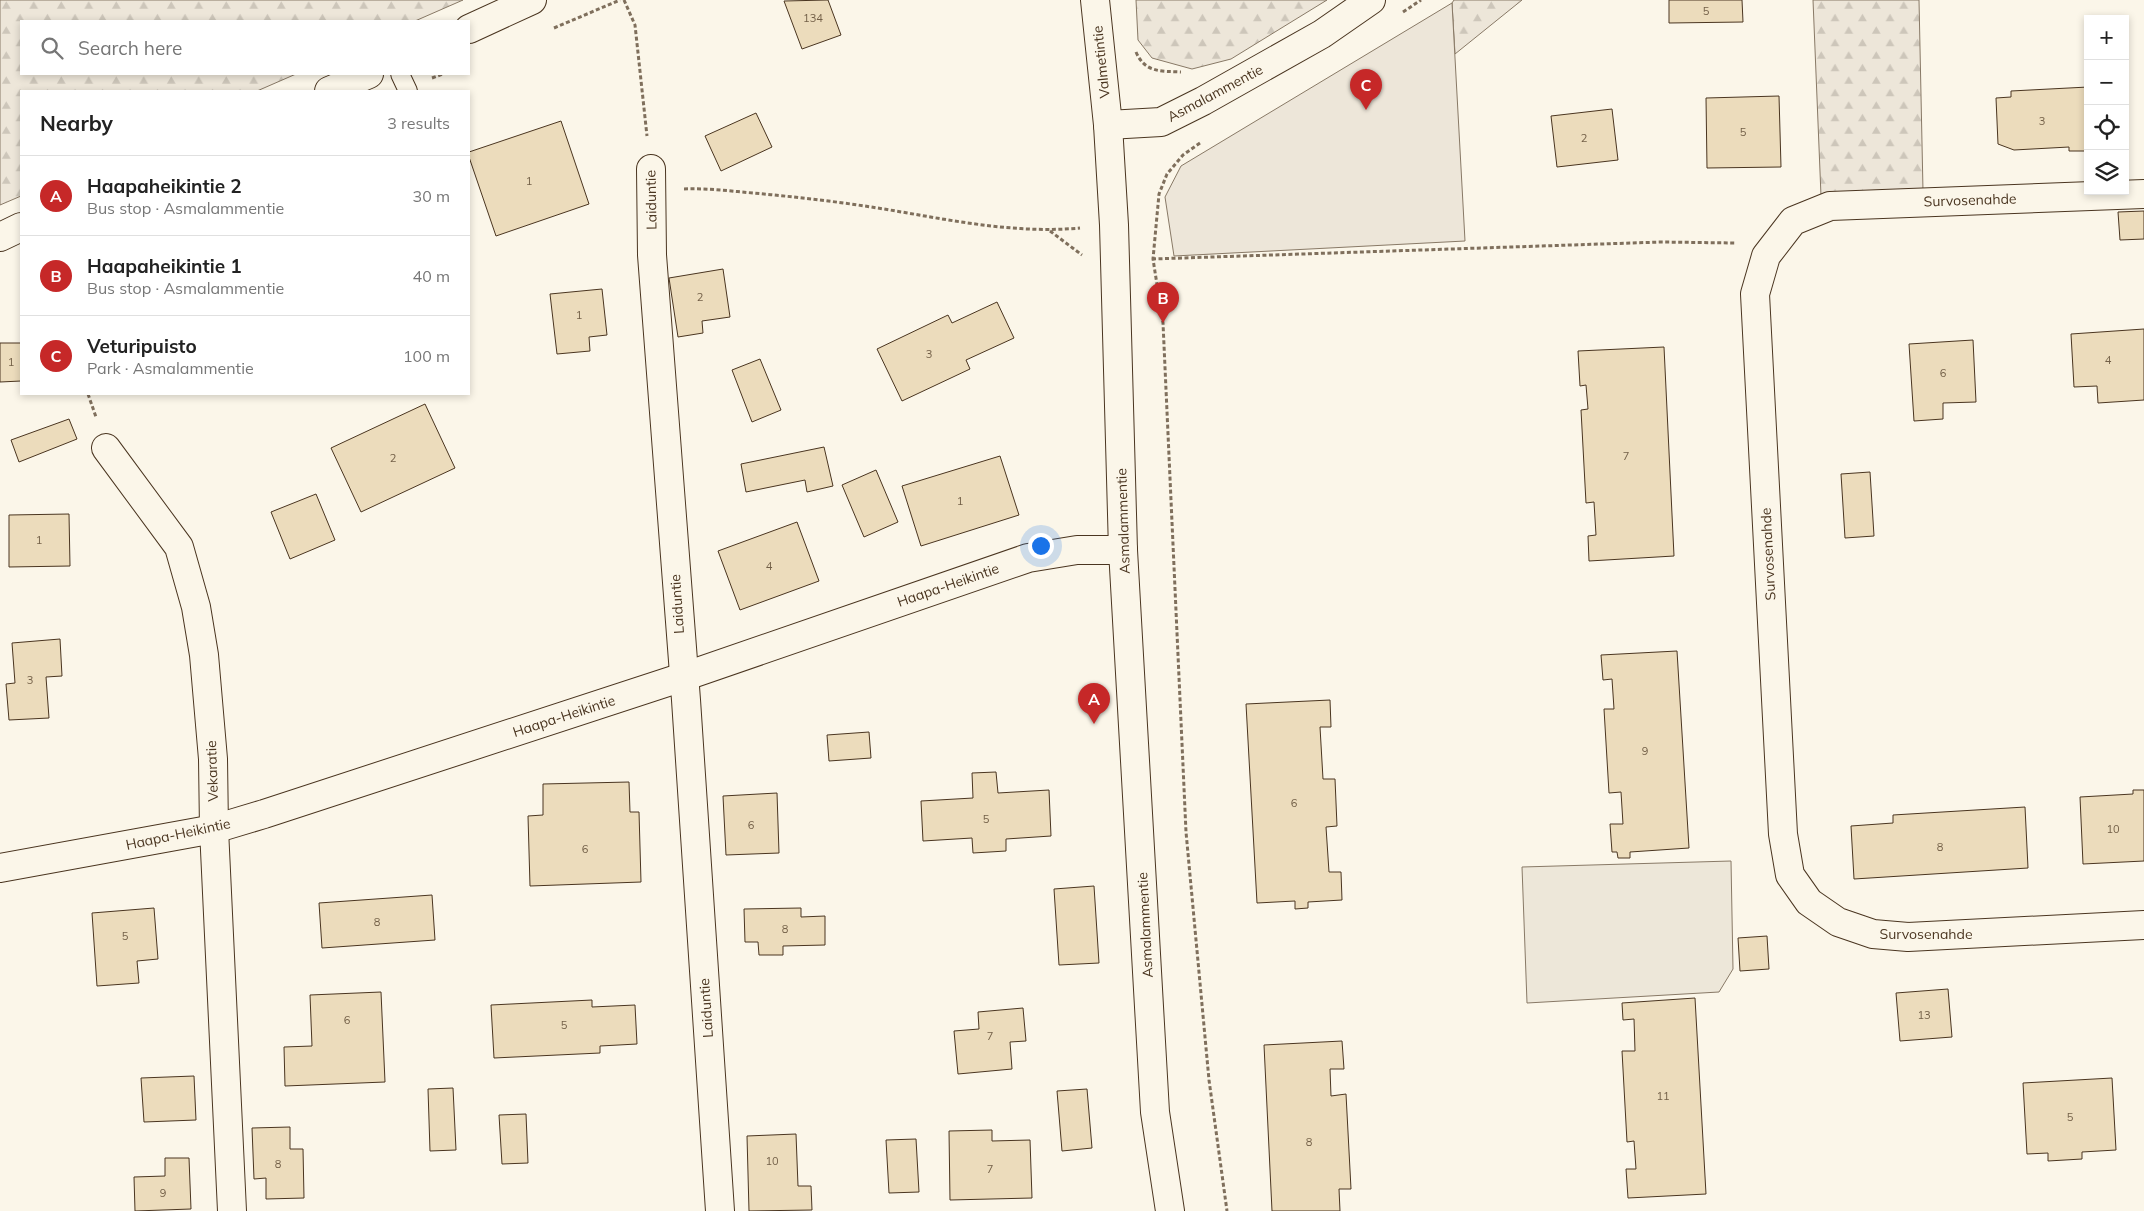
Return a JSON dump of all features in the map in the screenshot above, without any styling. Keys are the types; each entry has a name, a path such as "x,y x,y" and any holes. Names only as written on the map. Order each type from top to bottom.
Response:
{"street":[{"path":"470,29 532,0"},
{"name":"Valmetintie","path":"1095,0 1108,125"},
{"name":"Asmalammentie","path":"1170,1211 1155,1112 1124,550 1114,225 1108,125 1161,122 1203,101 1322,34 1371,0"},
{"path":"332,90 367,75"},
{"name":"Laiduntie","path":"651,180 652,255 720,1211"},
{"name":"Survosenahde","path":"2144,194 1830,206 1793,221 1766,256 1755,294 1783,834 1790,875 1809,902 1838,922 1873,934 1908,937 2144,925"},
{"path":"0,237 20,228"},
{"name":"Vekaratie","path":"106,448 179,547 196,607 204,654 213,759 214,829 232,1211"},
{"name":"Haapa-Heikintie","path":"0,868 214,829 683,677 1028,558 1076,550 1124,550"}],"lane":[{"path":"400,75 408,90"}],"path":[{"name":"Laiduntie","path":"624,0 635,25 651,180"},
{"path":"1132,44 1139,59 1152,70 1185,73 1203,101"},
{"path":"1205,139 1183,154 1167,174 1158,194 1154,259 1163,323 1186,832 1209,1080 1227,1211"},
{"path":"651,180 699,188 856,204 992,227 1050,231 1114,225"},
{"path":"1154,259 1661,242 1733,242 1766,256"}],"green space":[{"path":"0,0 463,0 417,20 20,20 20,75 294,75 259,90 20,90 20,196 0,205"},
{"path":"1136,0 1327,0 1231,59 1192,69 1152,58 1138,40"},
{"path":"1454,0 1522,0 1455,54 1452,3"},
{"path":"1813,0 1919,0 1923,191 1821,196"},
{"path":"1452,3 1465,241 1174,256 1165,197 1181,166"}],"shaded area":[{"path":"1731,861 1733,969 1719,992 1527,1003 1522,867"}],"building":[{"path":"828,0 841,35 802,49 784,1"},
{"path":"1669,0 1742,0 1743,22 1669,23"},
{"path":"2084,87 2084,151 2069,151 2069,147 2014,150 1998,144 1996,98 2011,97 2011,91"},
{"path":"1779,96 1781,167 1707,168 1706,98"},
{"path":"1612,109 1618,160 1557,167 1551,116"},
{"path":"756,113 772,147 721,171 705,136"},
{"path":"561,121 589,204 496,236 470,160 470,152"},
{"path":"2144,211 2144,239 2120,240 2118,212"},
{"path":"723,269 730,317 702,321 703,333 678,337 669,278"},
{"path":"602,289 607,335 589,337 590,351 557,354 550,294"},
{"path":"997,302 1014,338 966,360 970,369 902,401 877,349 948,315 952,323"},
{"path":"2144,329 2144,400 2098,403 2097,386 2074,387 2071,334"},
{"path":"1973,340 1976,402 1943,403 1943,419 1914,421 1909,344"},
{"path":"0,343 20,343 20,381 0,382"},
{"path":"1664,347 1674,556 1589,561 1588,536 1596,535 1594,502 1586,503 1581,410 1588,409 1586,385 1580,386 1578,351"},
{"path":"760,359 781,410 752,422 732,370"},
{"path":"425,404 455,468 361,512 331,448"},
{"path":"69,419 77,439 19,462 11,440"},
{"path":"824,447 833,486 807,492 805,480 746,492 741,464"},
{"path":"1000,456 1019,515 921,546 902,486"},
{"path":"876,470 898,522 864,537 842,485"},
{"path":"1870,472 1874,536 1845,538 1841,474"},
{"path":"316,494 335,540 290,559 271,512"},
{"path":"69,514 70,566 9,567 9,515"},
{"path":"797,522 819,581 740,610 718,551"},
{"path":"60,639 62,676 46,677 49,718 9,720 6,684 15,683 12,643"},
{"path":"1677,651 1689,848 1630,852 1630,858 1618,858 1617,852 1612,852 1610,824 1623,824 1621,792 1609,793 1604,709 1614,709 1612,679 1603,680 1601,655"},
{"path":"1330,700 1331,727 1320,727 1323,779 1335,779 1337,826 1326,827 1329,872 1341,872 1342,900 1308,902 1308,908 1295,909 1295,901 1257,903 1246,704"},
{"path":"869,732 871,758 829,761 827,735"},
{"path":"996,772 998,793 1049,790 1051,836 1006,839 1006,851 973,853 972,838 923,841 921,801 973,798 972,773"},
{"path":"629,782 630,812 639,812 641,882 530,886 528,816 543,815 543,784"},
{"path":"2133,790 2144,790 2144,861 2083,864 2080,797 2133,794"},
{"path":"777,793 779,853 726,855 723,796"},
{"path":"2025,807 2028,868 1854,879 1851,826 1893,823 1893,815"},
{"path":"1094,886 1099,963 1059,965 1054,889"},
{"path":"432,895 435,940 322,948 319,903"},
{"path":"154,908 158,959 137,961 139,983 97,986 92,913"},
{"path":"801,908 801,917 825,916 825,945 783,946 783,955 759,955 758,942 745,942 744,909"},
{"path":"1767,936 1769,969 1740,971 1738,938"},
{"path":"1948,989 1952,1037 1900,1041 1896,993"},
{"path":"381,992 385,1082 285,1086 284,1047 312,1046 310,995"},
{"path":"1695,998 1706,1194 1628,1198 1626,1169 1636,1169 1634,1141 1627,1142 1622,1051 1635,1051 1634,1019 1623,1020 1622,1003"},
{"path":"592,1000 592,1007 635,1005 637,1044 600,1046 600,1053 494,1058 491,1005"},
{"path":"1023,1008 1026,1041 1010,1042 1012,1069 958,1074 954,1031 979,1029 978,1012"},
{"path":"1342,1041 1344,1069 1330,1069 1331,1096 1346,1094 1351,1189 1339,1189 1340,1211 1272,1211 1264,1045"},
{"path":"194,1076 196,1120 144,1122 141,1078"},
{"path":"2112,1078 2116,1150 2082,1152 2082,1159 2048,1161 2048,1153 2027,1154 2023,1083"},
{"path":"453,1088 456,1150 430,1151 428,1089"},
{"path":"1087,1089 1092,1148 1062,1151 1057,1091"},
{"path":"526,1114 528,1163 502,1164 499,1115"},
{"path":"290,1127 290,1149 303,1149 304,1198 266,1199 266,1178 254,1179 252,1128"},
{"path":"992,1130 992,1141 1030,1140 1032,1198 950,1200 949,1131"},
{"path":"796,1134 798,1186 811,1186 812,1210 749,1211 747,1136"},
{"path":"916,1139 919,1192 889,1193 886,1140"},
{"path":"165,1158 189,1158 191,1209 135,1211 134,1177 165,1176"}],"place":[{"name":"Veturipuisto","path":"1366,110"},
{"name":"Haapaheikintie 1","path":"1163,323"},
{"name":"Haapaheikintie 2","path":"1094,724"}]}
